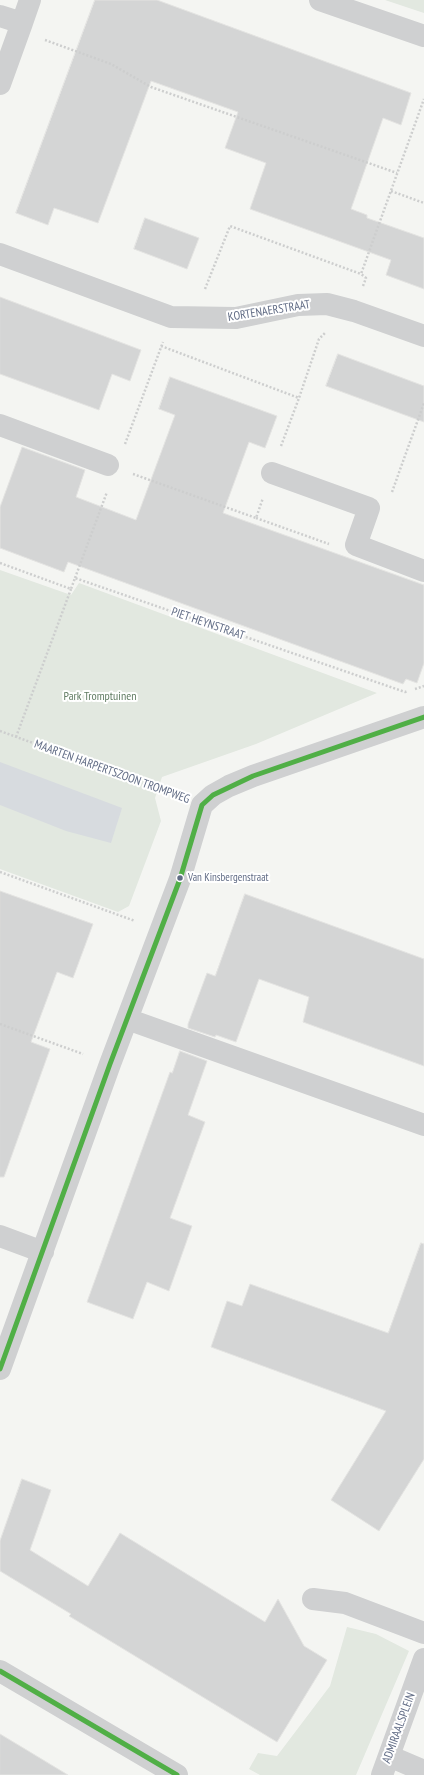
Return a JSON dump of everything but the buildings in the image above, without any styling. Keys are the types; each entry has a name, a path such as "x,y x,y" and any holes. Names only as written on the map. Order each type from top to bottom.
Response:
{"street":[{"path":"0,84 30,0"},
{"path":"320,0 424,36"},
{"path":"0,16 20,27"},
{"name":"KORTENAERSTRAAT","path":"0,254 171,317 236,318 298,305 327,304 354,311 424,336"},
{"path":"0,425 108,465"},
{"path":"272,473 369,508 356,545 424,571"},
{"name":"MAARTEN HARPERTSZOON TROMPWEG","path":"202,805 213,795 247,779 424,717"},
{"path":"0,1369 110,1064 180,879 202,805"},
{"path":"128,1019 424,1125"},
{"path":"0,1236 43,1252"},
{"path":"313,1599 345,1603 424,1633"},
{"name":"ADMIRAALSPLEIN","path":"385,1765 424,1659"},
{"path":"0,1671 177,1775"},
{"path":"385,1765 424,1771"}],"path":[{"path":"20,27 111,64 151,87 397,173"},
{"path":"391,191 424,203"},
{"path":"202,291 207,287 230,226 361,274"},
{"path":"256,518 299,398"},
{"path":"389,499 424,403"},
{"path":"108,465 353,554 356,545"},
{"path":"0,563 71,589 16,737"},
{"name":"PIET HEYNSTRAAT","path":"71,589 75,578 405,692 424,686"},
{"name":"MAARTEN HARPERTSZOON TROMPWEG","path":"0,731 202,805"},
{"path":"0,872 160,930"},
{"path":"0,1024 110,1064"}],"green space":[{"path":"385,0 424,0 424,13"},
{"name":"Park Tromptuinen","path":"0,570 71,595 79,583 377,693 256,744 162,777 155,798 161,821 129,906 118,912 0,869"},
{"path":"347,1627 376,1634 409,1651 356,1775 260,1775 249,1769 258,1753 277,1756 330,1686"}],"shaded area":[{"path":"0,762 122,808 111,843 66,831 0,805"}],"transit line":[{"path":"0,1369 110,1064 180,879 202,805 213,795 253,776 424,717"},
{"path":"0,1671 177,1775"}],"place":[{"name":"Van Kinsbergenstraat","path":"180,878"}]}
